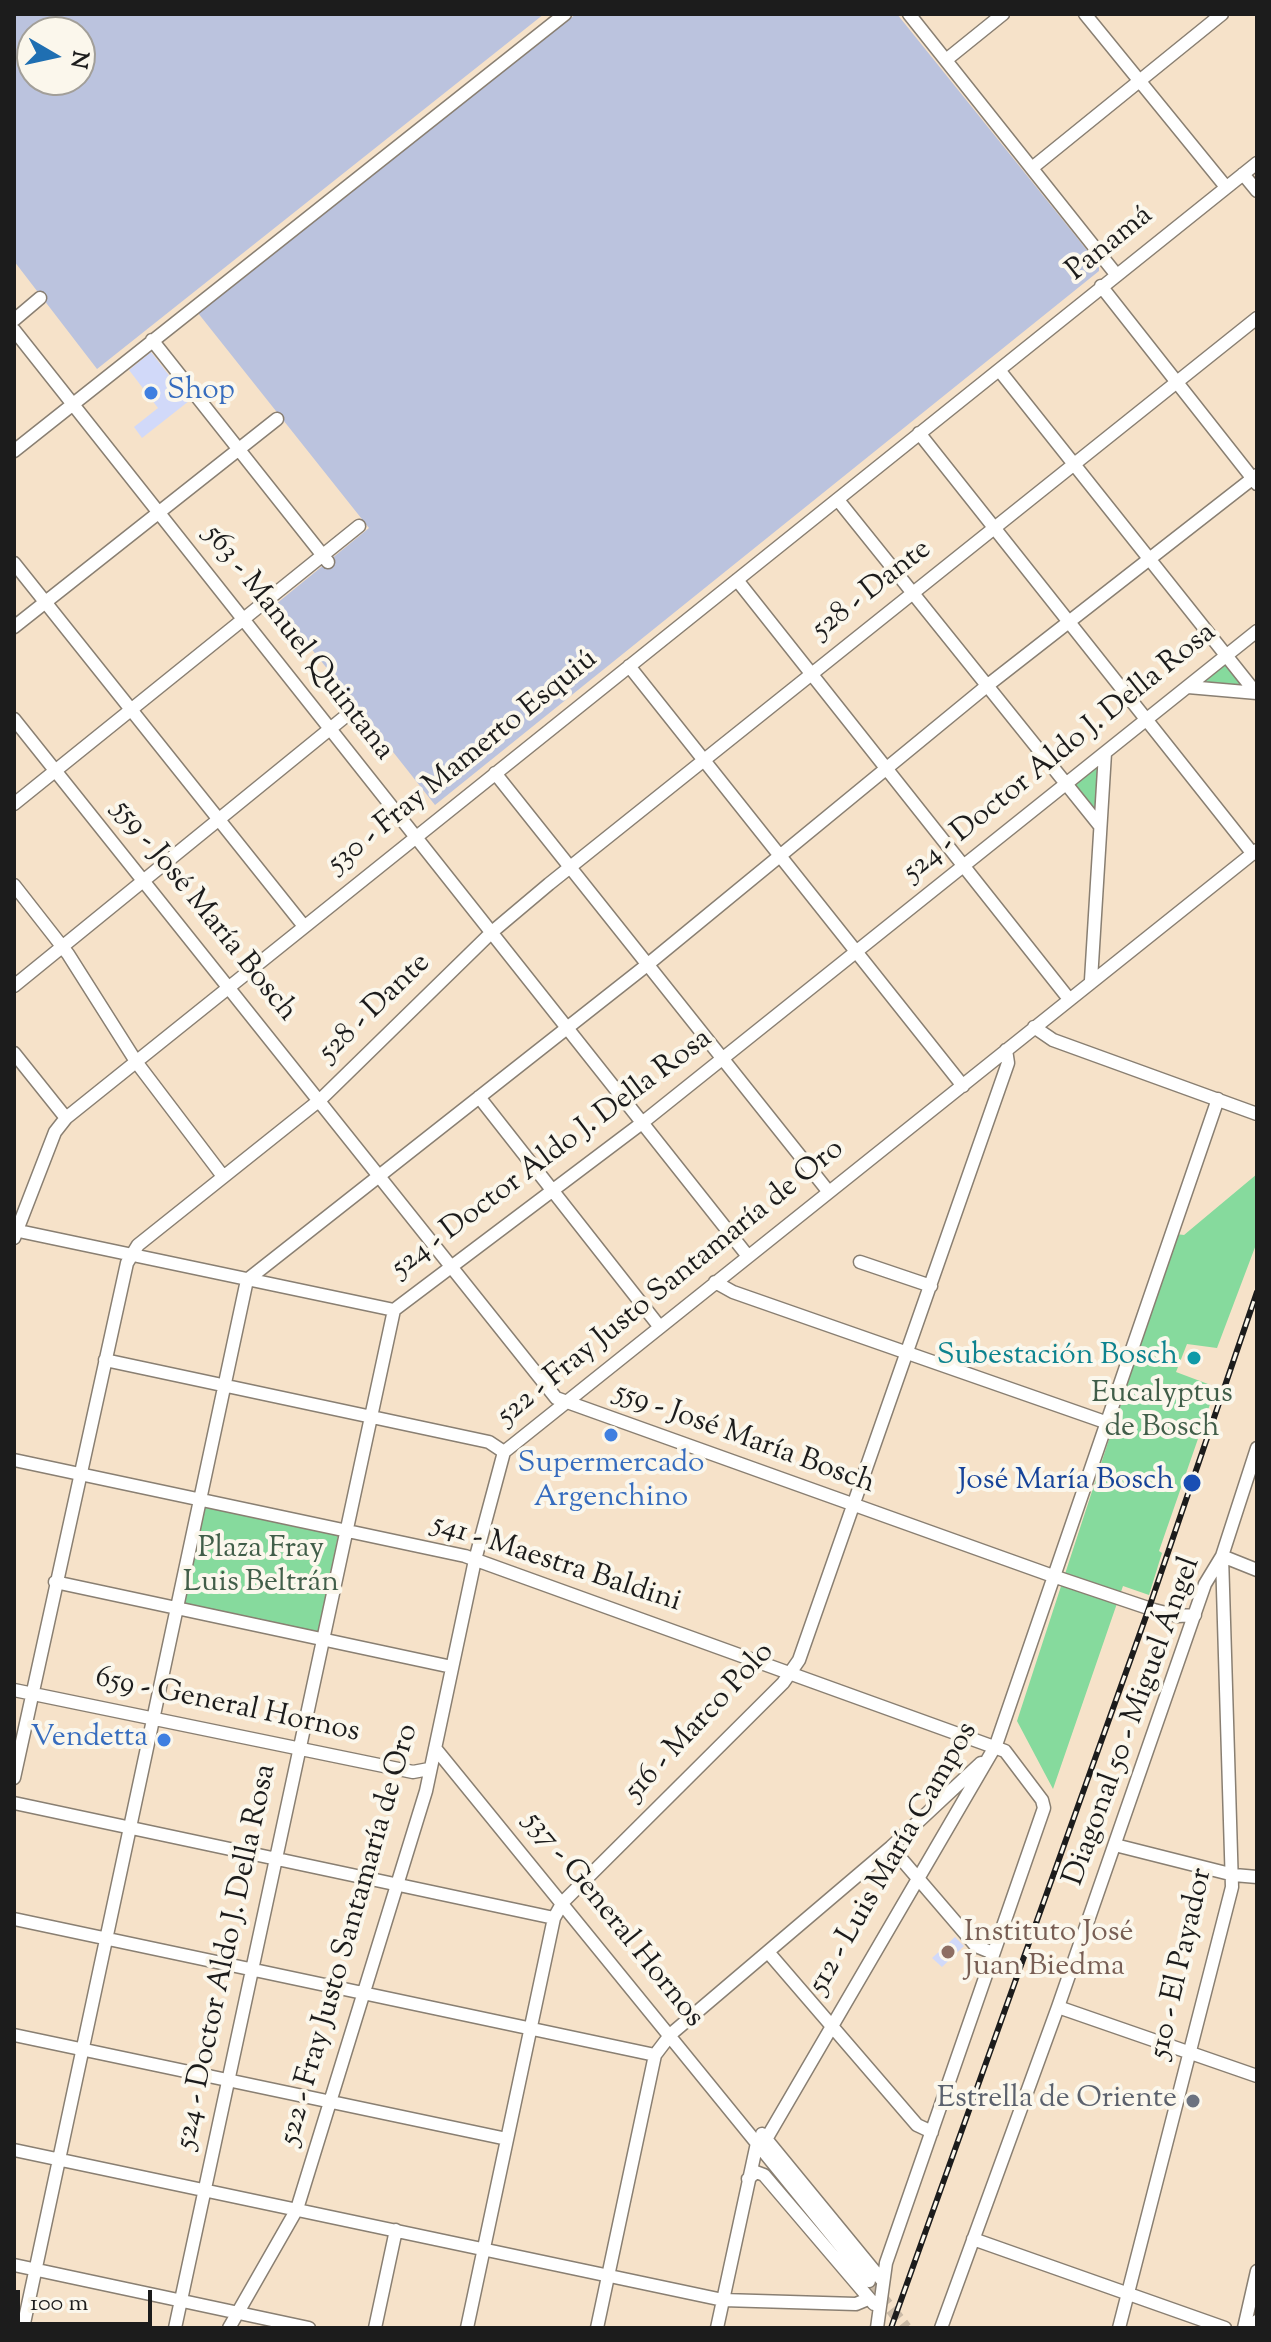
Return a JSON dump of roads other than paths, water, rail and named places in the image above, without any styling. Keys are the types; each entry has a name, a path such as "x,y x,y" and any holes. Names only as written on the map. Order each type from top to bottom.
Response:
{"main road":[{"path":"1246,2328 1257,2322"}],"street":[{"path":"14,451 565,14"},
{"path":"909,14 1115,273"},
{"path":"946,60 1003,14"},
{"path":"1085,14 1226,187"},
{"path":"1032,168 1222,14"},
{"name":"Panamá","path":"999,370 1115,273 1257,163"},
{"path":"1243,174 1257,191"},
{"path":"23,2328 247,1280 647,965 888,771 988,685 1256,479 1101,286"},
{"path":"14,320 40,298"},
{"name":"528 - Dante","path":"130,1254 222,1175 321,1099 492,932 571,866 1257,318"},
{"name":"563 - Manuel Quintana","path":"14,330 747,1255"},
{"path":"152,340 325,558"},
{"path":"999,370 1256,693"},
{"name":"530 - Fray Mamerto Esquiú","path":"15,1233 55,1132 66,1118 999,370"},
{"path":"14,627 277,419"},
{"path":"919,433 1255,852"},
{"path":"838,500 1100,826"},
{"path":"14,804 325,558 359,526"},
{"path":"14,563 303,925"},
{"path":"737,580 1069,999"},
{"name":"524 - Doctor Aldo J. Della Rosa","path":"175,2328 394,1310 451,1264 642,1123 1257,631"},
{"path":"629,666 963,1086"},
{"path":"1188,687 1256,693"},
{"path":"14,986 352,711"},
{"name":"559 - José María Bosch","path":"14,719 564,1403 1154,1610 1178,1616 1195,1615"},
{"path":"1091,980 1105,753"},
{"path":"495,773 828,1191"},
{"name":"522 - Fray Justo Santamaría de Oro","path":"229,2328 297,2209 331,2101 398,1886 435,1748 475,1560 504,1452 1255,852"},
{"path":"14,885 62,946 137,1063 222,1175"},
{"path":"1034,1027 1053,1040 1257,1114"},
{"name":"516 - Marco Polo","path":"467,2328 554,1918 563,1902 792,1672 1008,1063 1006,1050"},
{"path":"14,1053 66,1118"},
{"path":"479,1097 659,1326"},
{"name":"512 - Luis María Campos","path":"717,2328 748,2179 762,2140 996,1745 1218,1099"},
{"path":"15,1233 394,1310"},
{"path":"14,1778 79,1473 130,1254"},
{"path":"860,1262 931,1286"},
{"path":"715,1282 733,1292 1105,1422"},
{"path":"105,1360 489,1442 504,1452"},
{"name":"Diagonal 50 - Miguel Ángel","path":"941,2328 1058,2007 1209,1574 1222,1556 1257,1448"},
{"name":"541 - Maestra Baldini","path":"14,1460 475,1560 996,1745 1011,1758 1044,1803 993,1953"},
{"path":"1222,1556 1257,1570"},
{"name":"510 - El Payador","path":"1119,2328 1234,1875 1222,1556"},
{"path":"55,1582 452,1667"},
{"name":"659 - General Hornos","path":"14,1690 413,1772 429,1769"},
{"path":"597,2328 655,2055 671,2034 891,1847 971,1774 996,1745"},
{"name":"537 - General Hornos","path":"435,1748 746,2128 762,2140"},
{"path":"14,1803 274,1861 554,1918"},
{"path":"1115,1845 1234,1875 1257,1877"},
{"path":"875,2280 932,2132 993,1953 976,1946 891,1847"},
{"path":"14,1919 655,2055"},
{"path":"768,1952 917,2125 932,2132"},
{"path":"1058,2007 1257,2076"},
{"path":"14,2035 507,2139"},
{"path":"762,2140 811,2211 875,2280"},
{"path":"762,2140 875,2280 880,2308 877,2328"},
{"path":"14,2150 723,2300 856,2304 868,2299"},
{"path":"748,2179 756,2172 764,2175 868,2299 880,2308"},
{"path":"375,2328 396,2230"},
{"path":"973,2239 1225,2328"},
{"path":"14,2265 309,2328"},
{"path":"1246,2328 1257,2271"}],"tunnel":[{"path":"869,2281 906,2328"}],"railway":[{"path":"891,2328 1149,1608 1257,1292"}],"place":[{"name":"Shop","path":"151,393"},
{"name":"Subestación Bosch","path":"1194,1358"},
{"name":"Supermercado Argenchino","path":"611,1435"},
{"name":"José María Bosch","path":"1192,1483"},
{"name":"Vendetta","path":"164,1740"},
{"name":"Instituto José Juan Biedma","path":"948,1952"},
{"name":"Estrella de Oriente","path":"1193,2101"}],"park label":[{"name":"Eucalyptus de Bosch","path":"1162,1413"},
{"name":"Plaza Fray Luis Beltrán","path":"261,1568"}]}
